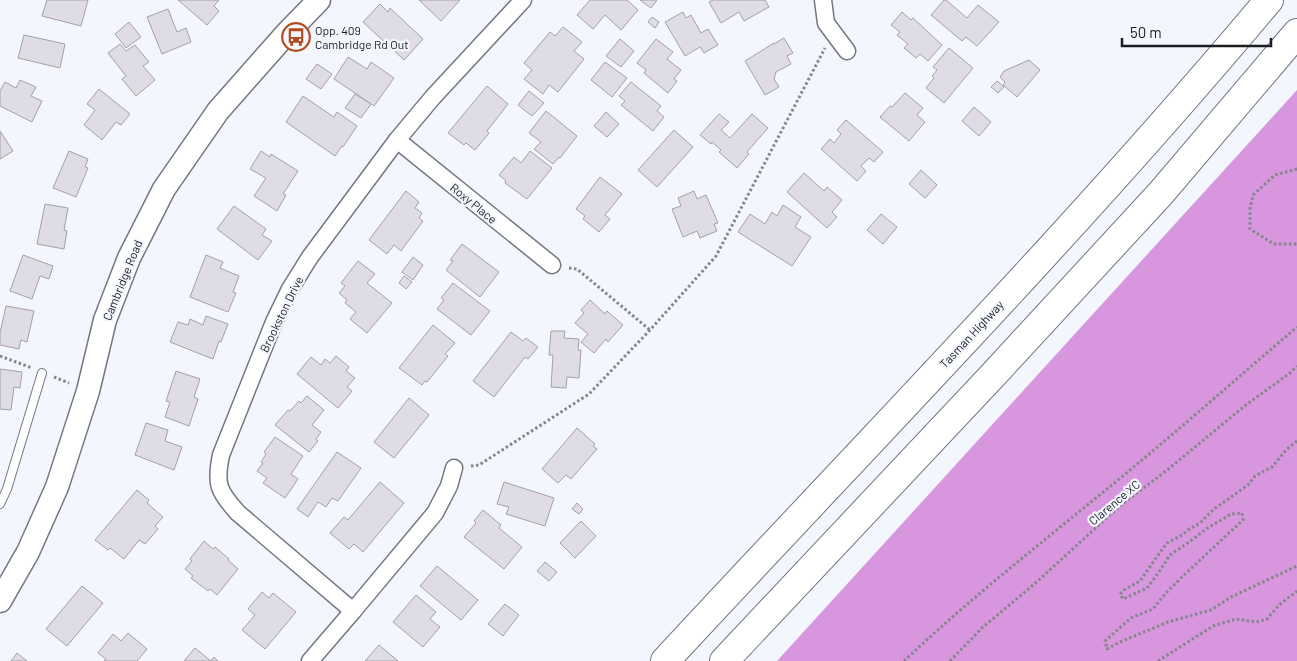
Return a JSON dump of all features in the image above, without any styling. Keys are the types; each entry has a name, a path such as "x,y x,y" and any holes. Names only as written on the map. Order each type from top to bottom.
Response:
{"highway":[{"name":"Tasman Highway","path":"665,661 1059,240 1204,77 1269,0"},
{"path":"724,661 1161,193 1297,34"}],"main road":[{"name":"Cambridge Road","path":"0,601 28,552 57,487 88,391 105,320 129,258 164,189 218,111 286,34 319,0"}],"street":[{"name":"Brookston Drive","path":"353,610 238,513 226,500 218,486 217,472 221,455 274,322 290,289 310,257 397,140 433,97 523,0"},
{"path":"823,0 826,23 847,51"},
{"name":"Roxy Place","path":"397,140 552,265"},
{"path":"310,661 435,513 449,486 454,468"}],"lane":[{"path":"0,504 7,489 42,373"}],"path":[{"path":"454,468 479,465 589,394 650,330 716,256 833,32"},
{"path":"1297,169 1275,175 1253,195 1250,209 1250,229 1274,244 1297,244"},
{"path":"552,265 576,269 650,330"},
{"path":"904,661 952,618 1297,327"},
{"name":"Clarence XC","path":"950,661 983,627 1032,587 1121,506 1297,366"},
{"path":"1297,441 1287,449 1272,467 1256,476 1248,485 1214,509 1200,523 1167,543 1140,581 1120,594 1123,599 1147,588 1170,555 1206,528 1231,514 1242,513 1243,520 1184,575 1153,609 1131,618 1105,641 1108,649 1168,622 1211,610 1231,597 1297,566"},
{"path":"1158,661 1213,626 1236,619 1256,622 1267,619 1279,605 1297,591"}],"shaded area":[{"path":"1297,90 1297,661 777,661"}],"building":[{"path":"47,0 88,0 81,26 42,16"},
{"path":"178,0 219,0 214,6 219,11 207,25"},
{"path":"419,0 460,0 441,21"},
{"path":"590,0 627,0 638,10 621,30 605,15 593,29 577,15"},
{"path":"640,0 657,0 651,8"},
{"path":"713,0 765,0 769,7 744,21 739,12 721,23 709,2"},
{"path":"944,0 967,18 978,5 999,22 977,46 966,37 962,41 931,15"},
{"path":"380,4 388,12 390,8 423,39 404,60 363,22"},
{"path":"168,9 177,32 186,28 191,42 162,54 147,17"},
{"path":"683,12 686,18 691,15 701,33 708,29 718,45 704,53 700,47 685,56 665,22"},
{"path":"902,12 911,20 913,18 942,45 928,61 920,54 916,58 904,48 908,44 897,35 900,32 891,25"},
{"path":"652,17 659,22 655,28 648,22"},
{"path":"129,22 141,37 126,48 115,34"},
{"path":"563,27 582,42 574,51 584,59 558,92 549,85 543,94 524,79 532,70 524,63 550,32 555,36"},
{"path":"24,35 65,44 60,68 18,58"},
{"path":"784,38 793,53 787,56 791,64 776,72 774,79 779,87 765,95 745,61"},
{"path":"620,39 634,51 621,67 606,56"},
{"path":"656,39 673,52 667,59 681,70 674,79 677,81 668,93 644,73 646,70 637,63"},
{"path":"120,44 126,51 135,45 149,62 143,66 155,80 136,96 122,79 126,76 108,53"},
{"path":"949,48 973,68 944,103 926,88 934,78 932,76 937,70 933,67"},
{"path":"348,57 367,69 371,62 394,78 374,106 334,79"},
{"path":"1029,60 1040,70 1017,97 1003,85 1005,82 1000,77 1004,71"},
{"path":"605,62 627,78 612,97 591,80"},
{"path":"317,64 332,74 321,89 306,79"},
{"path":"20,80 36,87 31,96 42,101 32,122 0,106 0,91 5,82 16,88"},
{"path":"997,81 1004,87 998,93 991,87"},
{"path":"631,82 661,106 657,111 664,117 653,131 621,105 625,101 619,96"},
{"path":"487,86 508,104 475,150 466,143 464,145 448,133"},
{"path":"99,89 130,114 121,125 116,122 102,140 84,125 95,110 87,104"},
{"path":"529,91 544,103 532,116 518,105"},
{"path":"905,93 923,108 917,115 925,122 909,141 880,117"},
{"path":"355,94 371,104 361,118 345,108"},
{"path":"303,96 334,117 337,112 357,126 335,156 286,122"},
{"path":"974,107 991,122 979,136 962,121"},
{"path":"546,111 577,136 553,164 534,149 541,142 529,133"},
{"path":"606,112 619,124 607,137 594,126"},
{"path":"719,114 729,122 721,130 730,138 752,114 768,128 747,152 749,154 737,168 719,152 721,150 700,135"},
{"path":"846,120 883,152 874,162 869,158 861,166 866,171 857,181 821,149 830,139 834,143 841,134 837,130"},
{"path":"674,130 693,147 657,187 638,170"},
{"path":"0,131 13,151 0,159"},
{"path":"69,151 88,159 85,167 88,168 76,197 53,188"},
{"path":"261,151 270,157 271,154 298,171 283,194 286,195 277,211 254,196 266,178 250,169"},
{"path":"530,151 552,168 527,199 505,183 506,181 499,175 514,157 521,163"},
{"path":"921,170 937,185 925,198 909,184"},
{"path":"804,173 824,191 827,187 842,200 832,212 837,217 827,228 787,192"},
{"path":"600,177 622,194 605,215 610,219 599,232 583,219 585,216 576,209"},
{"path":"406,191 419,202 415,208 422,213 419,218 423,221 401,251 394,245 387,254 369,240"},
{"path":"694,191 697,199 706,195 718,223 714,224 717,231 700,238 697,231 683,237 672,209 681,206 678,198"},
{"path":"45,204 68,208 64,230 67,231 64,249 37,244"},
{"path":"783,205 801,217 795,227 811,237 792,266 738,232 750,214 765,224 772,212 777,216"},
{"path":"234,206 266,229 262,235 272,241 258,260 217,229"},
{"path":"881,214 897,227 883,244 867,230"},
{"path":"462,244 499,272 480,297 446,270 453,261 450,260"},
{"path":"23,255 53,266 49,279 40,276 32,299 10,291"},
{"path":"206,255 223,262 220,268 239,276 233,292 236,293 228,312 190,297"},
{"path":"413,257 423,265 413,280 402,272"},
{"path":"358,261 375,274 367,283 392,303 367,333 350,319 356,312 345,303 347,300 339,293 345,286 341,283"},
{"path":"404,276 412,282 406,289 399,283"},
{"path":"453,283 490,311 471,335 437,309 444,300 441,298"},
{"path":"590,300 605,314 607,311 623,325 608,342 606,339 594,353 581,342 588,334 575,323 584,313 581,310"},
{"path":"6,306 34,311 27,342 21,340 19,349 0,345 0,333"},
{"path":"206,316 228,324 221,342 219,341 213,359 170,342 178,322 188,325 190,319 203,325"},
{"path":"433,325 455,343 445,354 448,356 427,382 425,381 422,385 399,368"},
{"path":"551,331 565,331 564,338 579,339 578,350 581,350 579,378 567,377 566,388 551,387 553,355 549,355"},
{"path":"511,332 523,341 526,338 538,347 528,359 525,357 494,397 473,381"},
{"path":"336,356 349,367 346,371 355,378 347,387 352,391 338,408 297,374 311,357 321,365 325,359 330,363"},
{"path":"0,369 22,372 20,388 14,387 11,410 0,409"},
{"path":"176,371 200,379 194,397 198,399 189,426 165,417 170,402 166,401"},
{"path":"307,396 324,410 312,425 321,432 316,439 318,441 309,452 275,425 288,410 290,411 299,401 301,403"},
{"path":"409,398 429,415 394,458 374,442"},
{"path":"146,423 168,430 165,441 182,447 174,470 135,455"},
{"path":"577,428 595,444 593,446 597,449 571,479 566,475 558,483 542,469"},
{"path":"275,437 303,456 291,474 298,479 285,498 263,483 267,478 257,471 263,463 261,462 266,454 264,452"},
{"path":"337,452 361,468 338,501 332,498 326,507 318,502 308,517 297,509"},
{"path":"380,482 404,503 363,552 354,544 349,549 330,533 344,517 348,520"},
{"path":"504,482 554,498 545,526 506,514 509,507 497,504"},
{"path":"137,490 149,500 147,503 163,517 155,526 158,529 145,544 139,540 124,559 110,548 108,550 95,540"},
{"path":"577,503 583,509 579,514 572,509"},
{"path":"483,510 501,525 499,528 522,547 504,569 464,537 476,523 474,521"},
{"path":"581,521 596,536 575,558 560,543"},
{"path":"204,541 213,549 215,547 238,569 217,595 210,589 208,591 191,578 193,576 185,569"},
{"path":"545,562 557,572 549,581 537,571"},
{"path":"437,566 478,600 461,620 420,586"},
{"path":"82,586 103,603 67,646 46,629"},
{"path":"262,592 269,598 273,593 296,612 265,649 242,630 255,615 248,609"},
{"path":"416,595 436,612 430,619 440,627 423,647 393,622"},
{"path":"505,604 519,615 503,636 488,624"},
{"path":"128,633 147,649 137,661 104,661 106,659 98,653 113,634 121,641"},
{"path":"379,645 398,661 365,661"},
{"path":"195,648 211,661 184,661"},
{"path":"17,653 27,661 11,661"}],"place":[{"name":"Opp. 409 Cambridge Rd Out","path":"296,37"}]}
